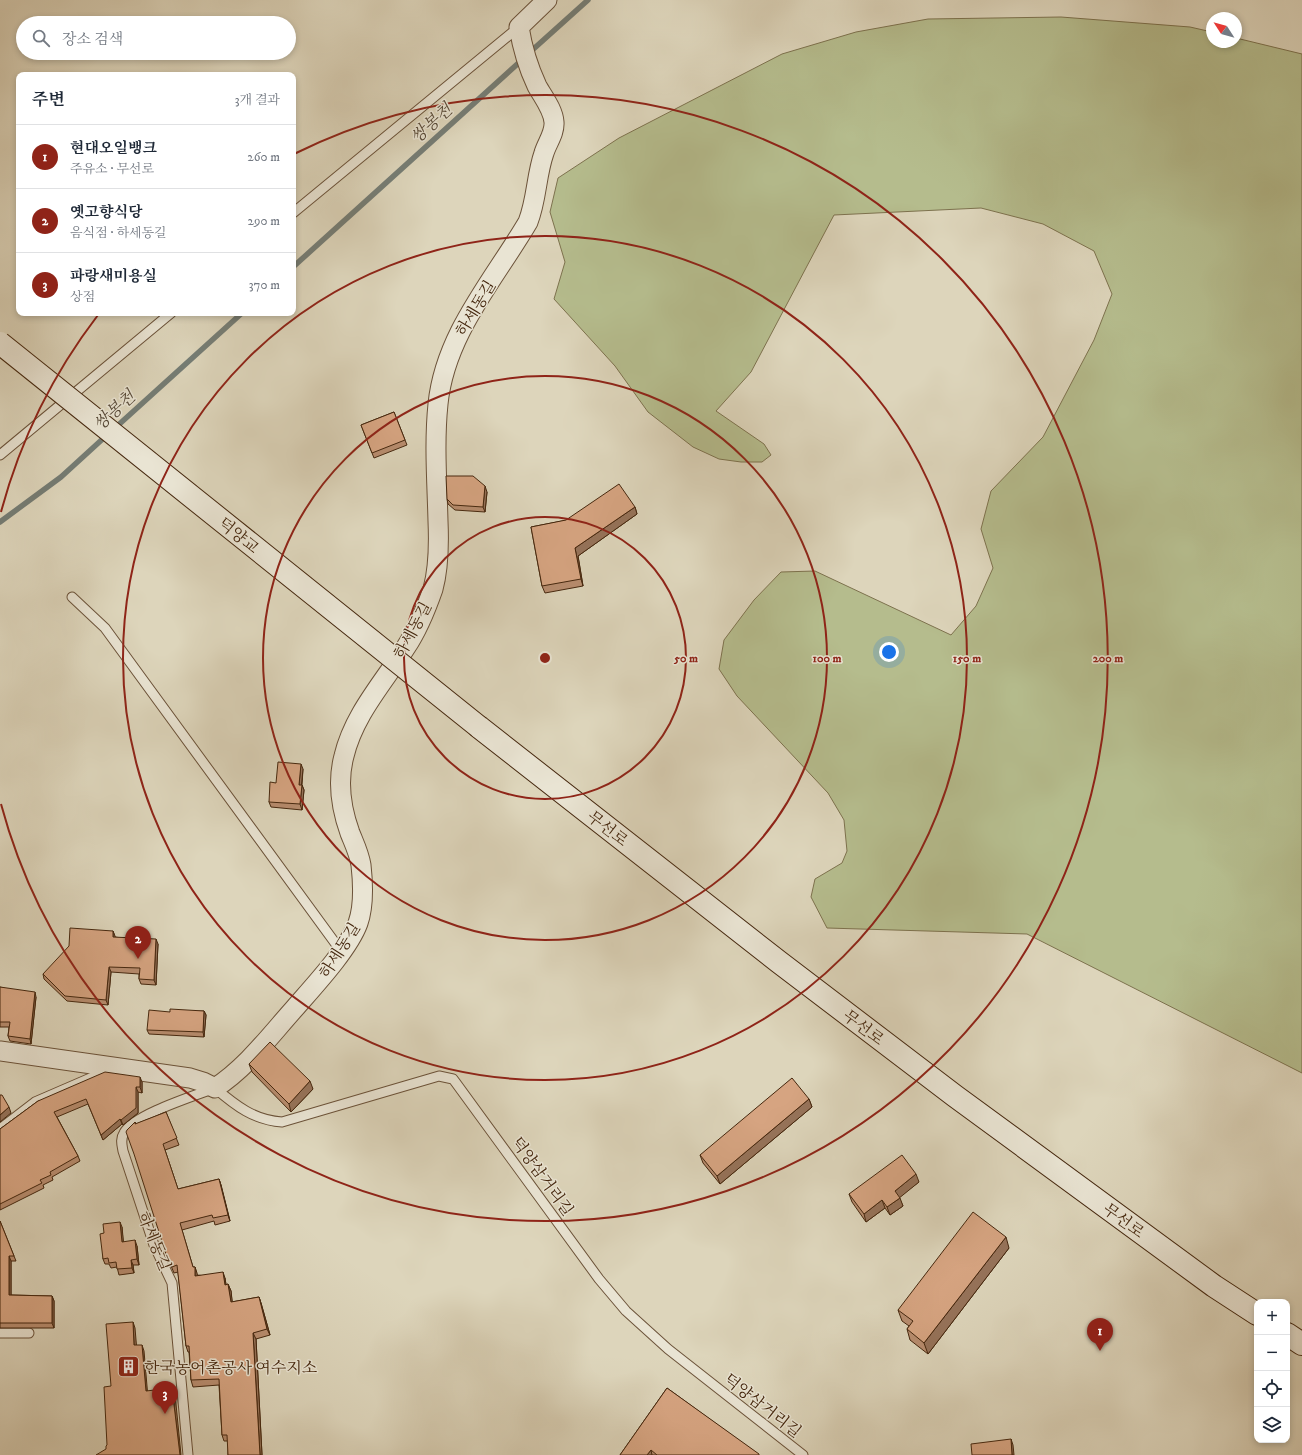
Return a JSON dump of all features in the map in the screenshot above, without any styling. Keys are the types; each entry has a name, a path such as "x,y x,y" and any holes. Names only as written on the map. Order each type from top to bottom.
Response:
{"street":[{"path":"520,32 547,0"},
{"name":"하세동길","path":"215,1088 231,1078 247,1063 321,979 342,951 358,922 362,890 360,858 342,806 340,776 343,757 349,738 364,707 407,646 422,618 433,588 439,551 436,439 438,402 441,385 451,348 461,328 520,234 534,206 539,169 553,132 554,121 551,111 536,84 520,32"},
{"name":"덕양교","path":"0,343 479,727"},
{"name":"무선로","path":"479,727 779,962 948,1091 1214,1286 1254,1312"},
{"path":"0,1051 190,1078 215,1088"},
{"path":"1288,1335 1302,1344"}],"lane":[{"path":"296,212 520,32"},
{"path":"0,455 167,316"},
{"path":"72,597 105,628 342,951"},
{"path":"0,1129 41,1099 115,1068"},
{"name":"덕양삼거리길","path":"215,1088 245,1112 262,1119 282,1122 439,1076 453,1079 598,1279 626,1311 668,1349 803,1455"},
{"name":"하세동길","path":"188,1455 172,1283 154,1245 123,1151 121,1139 127,1128 139,1119 215,1088"},
{"path":"0,1333 29,1332"}],"green space":[{"path":"1061,17 1190,27 1206,31 1206,48 1242,48 1242,39 1302,54 1302,1073 1027,934 827,928 811,897 815,879 842,863 847,851 844,820 828,793 737,696 719,669 724,640 754,600 781,572 815,571 951,635 976,606 993,568 981,529 991,491 1043,437 1094,340 1112,294 1094,251 1043,224 981,208 834,215 751,372 716,411 764,444 771,455 762,462 741,462 719,459 693,447 648,412 615,366 554,299 565,262 550,212 558,178 619,138 782,54 856,32 928,19"}],"building":[{"path":"394,412 405,440 372,453 361,425"},
{"path":"446,476 473,476 485,486 483,507 453,505 447,499"},
{"path":"619,484 635,507 575,548 581,579 542,586 531,527 566,520"},
{"path":"278,762 301,764 299,785 302,785 300,804 269,802 270,782 276,783"},
{"path":"70,928 113,931 113,937 156,939 154,980 139,979 140,968 109,967 106,1000 65,996 43,974 69,946"},
{"path":"0,987 35,992 30,1039 8,1036 10,1022 0,1022"},
{"path":"170,1009 204,1011 203,1032 147,1030 149,1010 170,1012"},
{"path":"270,1042 310,1081 289,1104 249,1064"},
{"path":"105,1072 140,1077 140,1087 136,1087 136,1108 101,1135 86,1099 54,1112 78,1156 50,1172 51,1175 40,1180 42,1183 0,1204 0,1129 38,1101"},
{"path":"792,1078 809,1099 717,1176 700,1155"},
{"path":"0,1095 2,1095 9,1107 0,1115"},
{"path":"166,1112 177,1138 163,1144 178,1189 219,1179 228,1215 213,1218 212,1215 180,1223 193,1267 195,1267 195,1276 223,1272 225,1285 228,1284 231,1302 259,1297 267,1329 253,1333 260,1455 228,1455 227,1435 222,1435 219,1379 191,1380 189,1346 186,1346 177,1265 172,1267 166,1254 126,1132 135,1122 135,1124"},
{"path":"902,1155 916,1174 895,1191 900,1198 887,1207 882,1200 864,1214 849,1194"},
{"path":"973,1212 1006,1237 924,1343 907,1329 913,1321 898,1310"},
{"path":"0,1221 14,1256 9,1256 9,1295 52,1296 52,1323 0,1323"},
{"path":"120,1222 122,1242 135,1240 137,1259 131,1260 132,1268 117,1269 116,1262 109,1263 108,1258 103,1259 100,1234 104,1233 103,1224"},
{"path":"133,1322 134,1345 142,1345 146,1391 172,1388 180,1455 96,1455 106,1449 107,1445 104,1387 111,1386 106,1324"},
{"path":"667,1388 759,1455 657,1455 651,1450 647,1455 620,1455"},
{"path":"1011,1439 1012,1455 972,1455 971,1444"}],"waterway":[{"name":"쌍봉천","path":"529,53 588,0"},
{"name":"쌍봉천","path":"296,264 523,59"},
{"name":"쌍봉천","path":"115,428 239,316"},
{"name":"쌍봉천","path":"0,522 61,477 107,435"}],"place":[{"name":"옛고향식당","path":"138,959"},
{"name":"현대오일뱅크","path":"1100,1351"},
{"name":"한국농어촌공사 여수지소","path":"128,1367"},
{"name":"파랑새미용실","path":"165,1414"}]}
